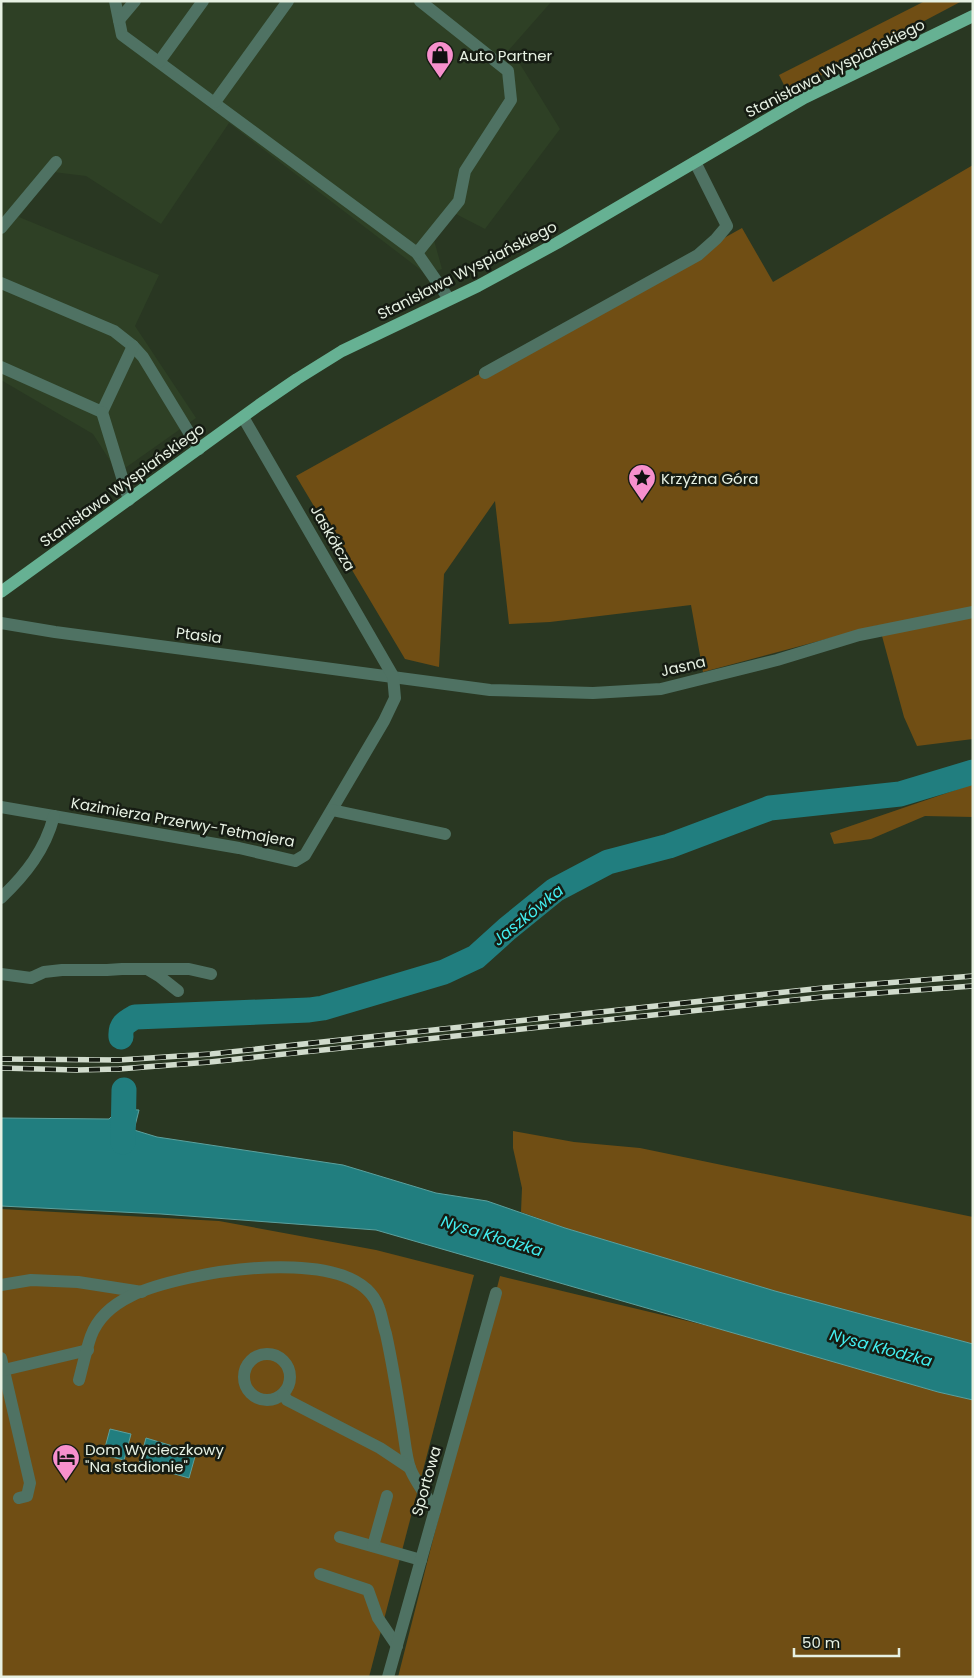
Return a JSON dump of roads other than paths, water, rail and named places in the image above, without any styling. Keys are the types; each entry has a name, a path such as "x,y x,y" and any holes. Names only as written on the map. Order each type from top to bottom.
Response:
{"main road":[{"name":"Stanisława Wyspiańskiego","path":"1,592 297,379 342,351 478,286 557,243 804,98 973,16"}],"street":[{"path":"114,1 122,35 417,253 449,299"},
{"path":"119,20 135,1"},
{"path":"159,62 203,1"},
{"path":"215,102 288,1"},
{"path":"417,253 459,201 465,171 511,100 508,71 420,1"},
{"path":"1,228 56,162"},
{"path":"485,372 698,255 716,240 727,226 695,162"},
{"path":"1,283 114,331 133,346 143,357 199,449"},
{"path":"129,500 102,412 133,346"},
{"path":"1,367 102,412"},
{"name":"Jaskółcza","path":"244,417 393,676"},
{"name":"Jasna","path":"393,676 490,690 593,693 661,689 777,660 859,635 973,612"},
{"name":"Ptasia","path":"1,623 55,632 393,676"},
{"name":"Kazimierza Przerwy-Tetmajera","path":"1,807 239,848 295,861 305,855 384,721 395,698 393,676"},
{"path":"332,810 445,834"},
{"path":"1,898 35,860 50,830 54,816"},
{"path":"1,974 31,978 44,972 62,970 147,969 189,970 211,974"},
{"path":"147,969 178,991"},
{"path":"79,1380 92,1335 98,1322 114,1306 133,1295 167,1283 215,1273 264,1268 303,1268 331,1272 352,1278 369,1291 379,1307 389,1349 410,1468 435,1510"},
{"path":"1,1285 31,1280 78,1282 142,1292"},
{"name":"Sportowa","path":"388,1677 496,1293"},
{"path":"19,1498 27,1496 30,1483 3,1364 88,1350"},
{"path":"283,1394 287,1400 380,1448 410,1468"},
{"path":"373,1546 387,1496"},
{"path":"340,1537 421,1560"},
{"path":"320,1574 368,1590 378,1618 397,1646"}],"water":[{"name":"Nysa Kłodzka","path":"119,1109 139,1110 134,1130 157,1137 343,1165 436,1193 487,1201 565,1228 775,1291 973,1344 973,1400 938,1392 376,1230 161,1214 1,1206 1,1118 109,1119"},
{"path":"110,1429 131,1434 124,1460 103,1455"},
{"path":"146,1438 196,1453 189,1478 139,1464"}],"waterway":[{"name":"Jaszkówka","path":"121,1037 124,1024 135,1017 323,1008 444,972 476,957 555,890 608,862 669,846 770,808 900,794 973,772"},
{"name":"Jaszkówka","path":"123,1142 124,1090"}],"railway":[{"path":"1,1059 119,1060 211,1054 823,988 973,976"},
{"path":"1,1068 119,1069 210,1062 823,997 973,986"}],"place":[{"name":"Auto Partner","path":"440,79"},
{"name":"Krzyżna Góra","path":"642,502"},
{"name":"Dom Wycieczkowy \"Na stadionie\"","path":"66,1482"}]}
